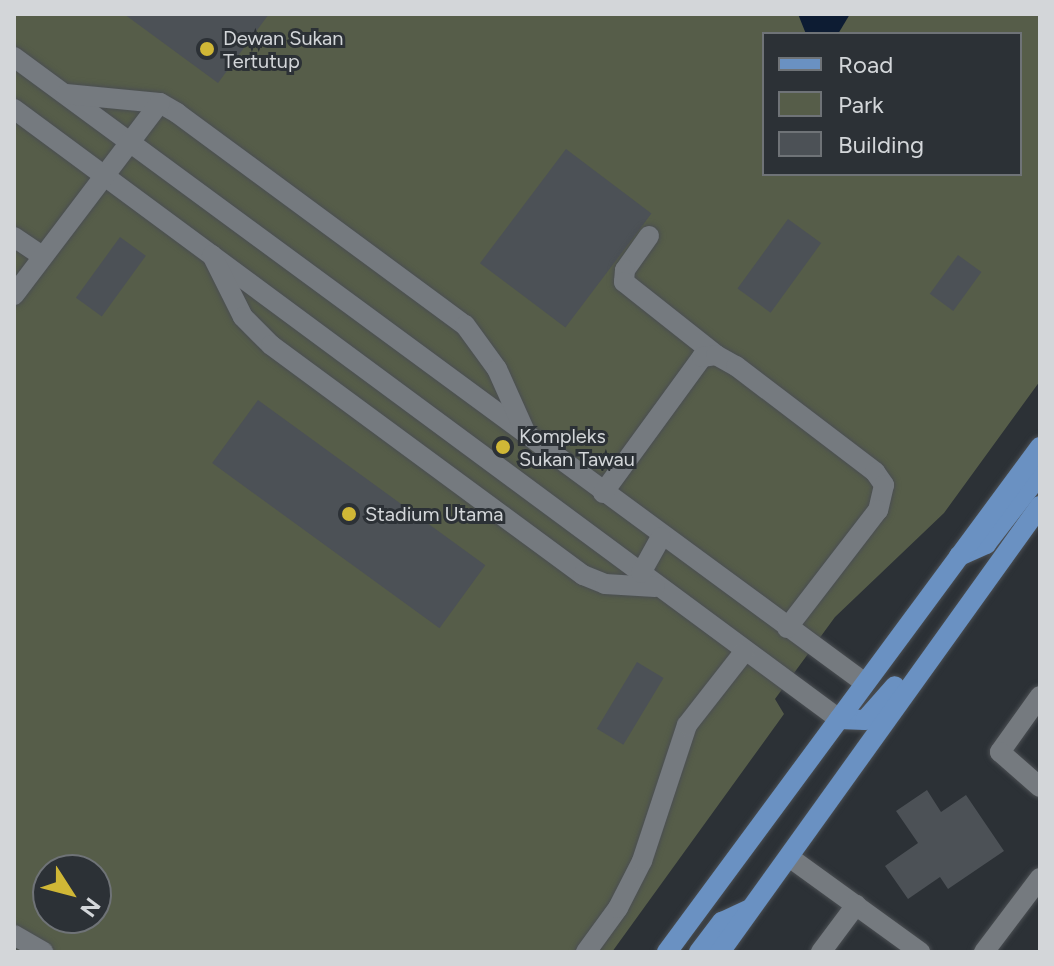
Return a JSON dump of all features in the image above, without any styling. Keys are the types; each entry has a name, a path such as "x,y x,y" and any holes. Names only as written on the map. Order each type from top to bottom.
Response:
{"main road":[{"path":"667,952 1040,447"},
{"path":"956,558 986,544 1040,474"},
{"path":"720,952 1040,506"},
{"path":"839,719 865,720 879,707 964,593 988,578"},
{"path":"699,952 722,922 752,909"}],"lane":[{"path":"14,57 661,537 865,683"},
{"path":"66,94 160,103 465,325 497,369 527,437"},
{"path":"14,295 160,103"},
{"path":"14,109 744,652 839,719"},
{"path":"649,236 625,270 624,282 716,355 875,472 884,485 878,510 787,628"},
{"path":"14,237 42,256"},
{"path":"212,255 243,317 271,345 583,575 605,584 663,589"},
{"path":"603,493 702,357 716,355"},
{"path":"641,573 661,537"},
{"path":"586,952 618,908 642,861 687,725 744,652"},
{"path":"1040,696 1000,752 1040,787"},
{"path":"789,857 920,952"},
{"path":"984,952 1040,878"},
{"path":"821,952 856,905"},
{"path":"14,935 43,952"}],"green space":[{"name":"Kompleks Sukan Tawau","path":"14,14 1040,14 1040,381 944,513 835,617 775,699 784,714 612,952 14,952"}],"water":[{"path":"798,14 850,14 839,32 805,32"}],"building":[{"name":"Dewan Sukan Tertutup","path":"124,14 269,14 218,83"},
{"path":"566,149 651,213 565,328 480,263"},
{"path":"788,219 821,243 771,313 737,289"},
{"path":"120,237 146,256 102,316 76,298"},
{"path":"958,255 981,272 953,311 930,294"},
{"name":"Stadium Utama","path":"258,400 485,565 439,628 212,463"},
{"path":"637,662 664,678 623,745 597,729"},
{"path":"927,790 941,812 966,795 1004,851 948,889 940,877 908,899 885,866 918,843 896,811"}],"place":[{"name":"Dewan Sukan Tertutup","path":"207,49"},
{"name":"Kompleks Sukan Tawau","path":"503,447"},
{"name":"Stadium Utama","path":"349,514"}]}
